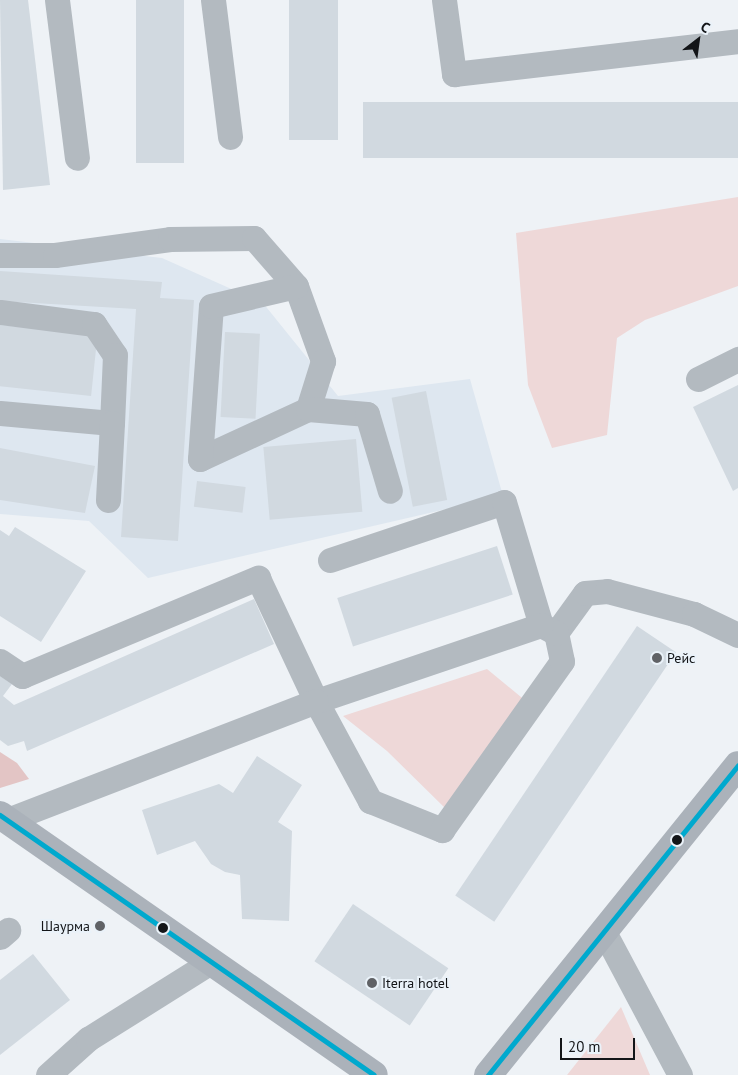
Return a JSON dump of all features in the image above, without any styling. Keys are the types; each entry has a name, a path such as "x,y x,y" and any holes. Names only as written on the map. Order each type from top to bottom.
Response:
{"main road":[{"path":"488,1075 603,930 738,765"},
{"path":"4,818 209,963 374,1075"}],"lane":[{"path":"57,0 77,158"},
{"path":"212,0 230,137"},
{"path":"444,0 454,74 738,41"},
{"path":"0,255 55,255 170,239 254,238 296,286 323,361 308,409"},
{"path":"296,286 211,306 200,459 308,409 367,414 390,491"},
{"path":"0,312 94,324 115,355 108,500"},
{"path":"698,379 738,359"},
{"path":"0,413 112,423"},
{"path":"0,661 22,676 258,578 316,701 370,801 442,830 562,661 548,629 504,502 330,560"},
{"path":"4,818 316,701 548,629 585,594 607,591 694,614 738,635"},
{"path":"603,930 680,1075"},
{"path":"48,1075 88,1039 209,963"}],"shaded area":[{"path":"738,197 738,286 645,320 617,338 607,435 552,448 528,385 516,233"},
{"path":"0,239 162,258 263,303 338,396 470,379 503,496 148,578 89,521 0,514"},
{"path":"487,669 527,702 447,810 387,751 343,716"},
{"path":"0,752 17,763 29,779 0,788"},
{"path":"621,1007 650,1075 567,1075"}],"building":[{"path":"0,0 28,0 50,185 3,190"},
{"path":"136,0 184,0 184,163 136,163"},
{"path":"289,0 338,0 338,140 289,140"},
{"path":"363,102 738,102 738,158 363,158"},
{"path":"0,271 162,282 160,298 194,300 178,541 121,537 136,309 0,301"},
{"path":"0,325 97,335 91,396 0,386"},
{"path":"225,332 260,334 256,419 221,417"},
{"path":"738,385 738,488 733,491 693,407"},
{"path":"426,391 447,500 413,507 392,398"},
{"path":"356,439 362,512 270,520 263,447"},
{"path":"0,448 95,466 85,513 0,500"},
{"path":"197,481 246,487 242,513 194,507"},
{"path":"15,527 86,571 41,642 0,616 0,530 9,536"},
{"path":"497,546 513,595 353,646 337,598"},
{"path":"254,599 274,644 27,751 24,741 8,746 0,740 0,676 12,684 3,696 14,705"},
{"path":"637,626 676,652 494,922 455,895"},
{"path":"257,756 302,785 278,822 292,831 289,921 242,919 240,875 225,872 211,864 195,841 157,855 142,810 219,784 233,793"},
{"path":"353,904 448,968 410,1026 314,961"},
{"path":"33,954 70,1000 0,1055 0,980"}],"transit line":[{"path":"488,1075 738,765"},
{"path":"0,815 374,1075"}],"place":[{"name":"Рейс","path":"657,658"},
{"name":"Шаурма","path":"100,926"},
{"name":"Iterra hotel","path":"372,983"}]}
